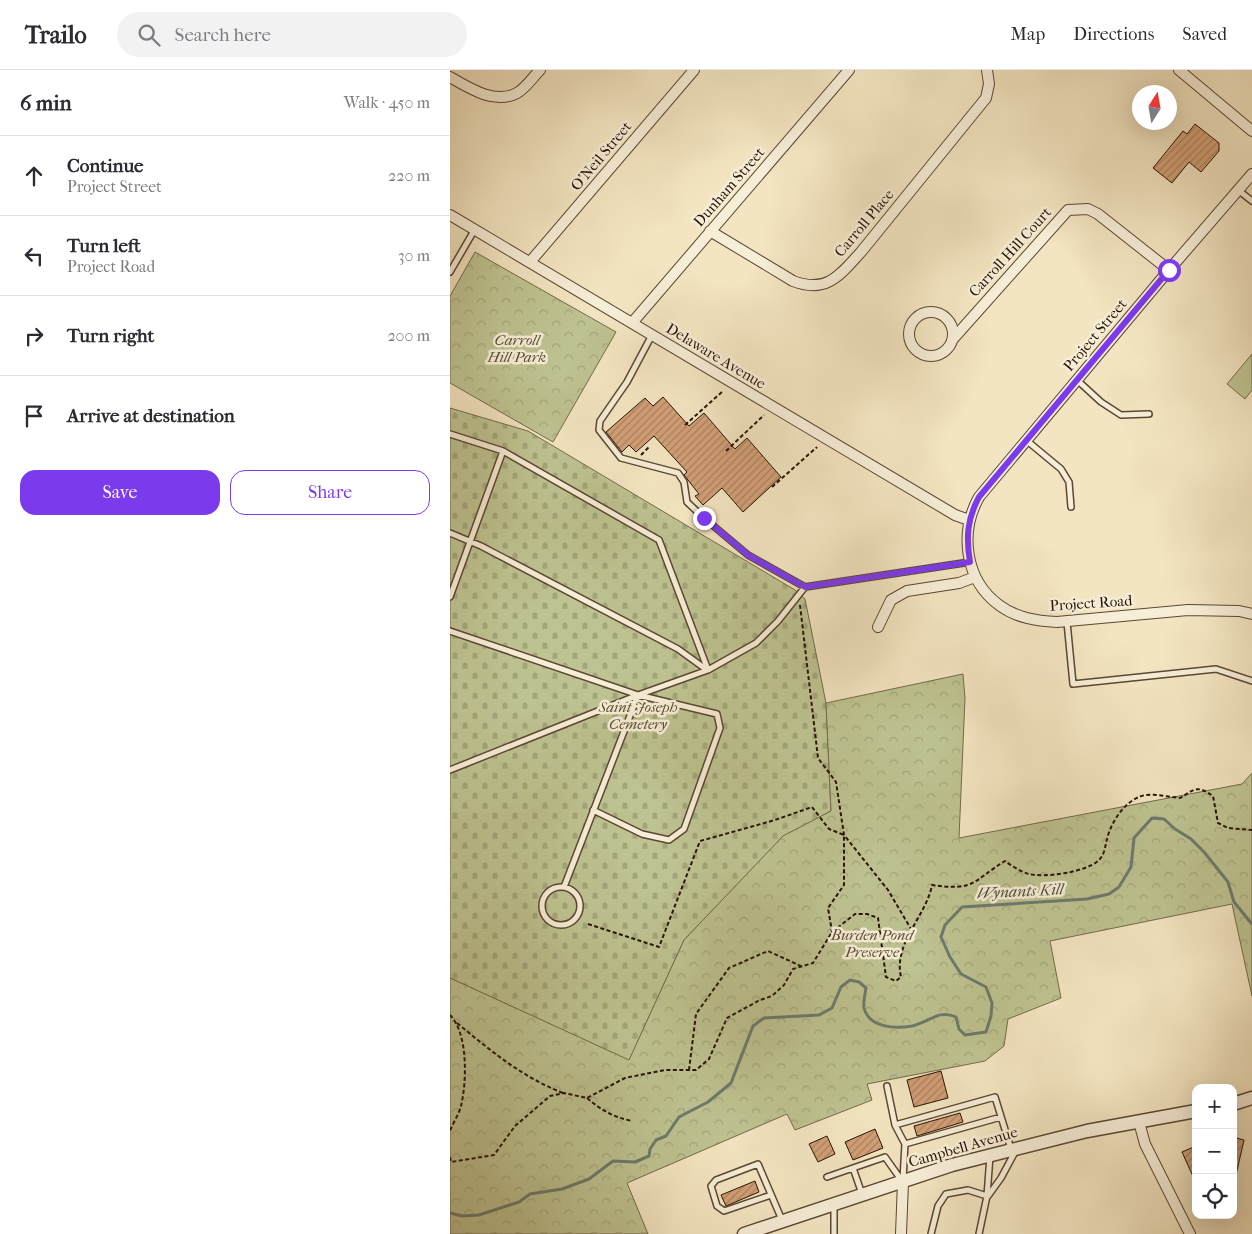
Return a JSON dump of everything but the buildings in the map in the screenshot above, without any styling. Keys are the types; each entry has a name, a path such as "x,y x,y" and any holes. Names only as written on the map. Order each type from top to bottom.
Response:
{"street":[{"path":"450,77 473,90 504,97 518,93 540,70"},
{"name":"O'Neil Street","path":"530,262 694,70"},
{"name":"Dunham Street","path":"632,323 848,70"},
{"name":"Carroll Place","path":"710,231 793,281 804,285 820,286 831,281 841,274 861,252 986,98 990,84 987,70"},
{"path":"1179,70 1252,132"},
{"name":"Project Street","path":"969,520 979,497 1252,174"},
{"name":"Carroll Hill Court","path":"953,339 951,324 941,314 934,312 920,315 910,327 909,334 914,348 926,356 940,355 951,345 953,339 1068,210 1088,209 1098,214 1169,270"},
{"name":"Delaware Avenue","path":"450,215 864,463 955,515 969,520"},
{"name":"Project Road","path":"969,520 966,540 975,577 991,598 1011,612 1038,621 1067,621 1188,610 1239,611 1252,614"},
{"path":"878,627 891,600 907,591 959,583 975,577"},
{"path":"1237,1103 1252,1098"},
{"name":"Campbell Avenue","path":"746,1234 990,1155 1087,1131 1192,1112"},
{"path":"1139,1122 1145,1144 1190,1234"},
{"path":"901,1234 903,1182"}],"lane":[{"path":"1238,190 1252,201"},
{"path":"450,272 474,229"},
{"path":"652,335 627,382 599,424 600,434 621,458 678,473 684,482 687,502 748,555 805,587 970,562"},
{"path":"1077,380 1101,402 1121,415 1150,414"},
{"path":"450,434 503,451 659,540 708,670"},
{"path":"1026,440 1061,470 1069,482 1071,507"},
{"path":"450,597 503,451"},
{"path":"450,533 471,542 678,649 708,670"},
{"path":"450,770 638,695 708,670 756,644 778,621 805,587"},
{"path":"1067,621 1073,684 1216,670 1252,681"},
{"path":"450,631 638,695 717,714 720,728 684,829 669,840 642,834 593,810"},
{"path":"564,887 638,695"},
{"path":"557,887 564,887 574,892 578,897 580,909 575,920 558,925 547,919 542,907 546,894 557,887"},
{"path":"887,1086 895,1126 905,1144 903,1182"},
{"path":"895,1126 950,1113 995,1097 1014,1149 1001,1178 987,1196"},
{"path":"905,1144 946,1130 1001,1117"},
{"path":"979,1234 987,1196 990,1155"},
{"path":"827,1177 885,1157 903,1182"},
{"path":"771,1195 729,1211 724,1211 717,1206 711,1190 713,1183 758,1164 783,1222"},
{"path":"853,1168 863,1195"},
{"path":"932,1234 938,1206 946,1194 968,1190 987,1196"},
{"path":"834,1205 834,1234"}],"path":[{"path":"684,425 723,391"},
{"path":"726,452 764,416"},
{"path":"633,462 650,446"},
{"path":"772,487 817,447"},
{"path":"799,595 818,758 836,782 844,835 844,885 828,908 832,932"},
{"path":"586,1098 626,1078 665,1070 696,1070 709,1059 727,1018 760,1000 772,996 784,985 793,969 813,963 832,932 855,914 867,914 878,918 886,977 896,981 901,977 898,965 911,929 921,916 932,885 955,888 971,886 1005,862 1029,874 1059,873 1091,865 1100,860 1110,828 1121,812 1139,797 1147,795 1180,798 1186,791 1196,788 1206,791 1213,796 1218,823 1228,828 1252,830"},
{"path":"588,924 659,948 700,841 775,820 812,807 829,829 844,835 888,890 911,929"},
{"path":"688,1070 696,1014 730,968 768,951 803,967"},
{"path":"450,1015 488,1048 536,1082 564,1093 586,1098 617,1118 632,1120"},
{"path":"450,1131 461,1106 464,1051 458,1022"},
{"path":"450,1157 450,1162 494,1155 515,1126 550,1096 564,1093"}],"green space":[{"name":"Carroll Hill Park","path":"475,252 616,332 553,442 450,383 450,296"},
{"path":"1252,354 1252,390 1245,399 1227,384"},
{"name":"Saint Joseph Cemetery","path":"450,408 528,431 795,590 805,599 826,703 831,811 783,837 684,940 629,1061 450,978"},
{"name":"Burden Pond Preserve","path":"963,674 965,698 959,838 1242,784 1252,773 1252,996 1232,904 1050,941 1061,998 1008,1019 1004,1046 985,1061 867,1084 872,1100 795,1130 787,1114 627,1183 648,1234 450,1234 450,978 629,1060 684,940 783,836 831,811 826,703"}],"waterway":[{"name":"Wynants Kill","path":"450,1213 462,1216 479,1215 519,1202 530,1194 562,1189 589,1179 613,1161 635,1162 649,1156 650,1149 656,1140 666,1136 679,1117 708,1102 731,1083 753,1026 764,1018 819,1015 832,1008 841,987 850,980 859,982 866,988 864,1008 867,1015 871,1020 884,1026 912,1026 944,1014 956,1017 959,1029 965,1035 986,1032 991,1016 992,1003 986,987 961,974 950,957 941,937 945,925 962,907 1087,899 1109,894 1119,887 1131,867 1134,838 1152,818 1164,819 1191,839 1204,852 1228,882 1234,902 1252,924"}],"route":[{"path":"704,518 748,555 805,587 970,562 966,540 967,532 974,505 979,497 1169,270"}]}
